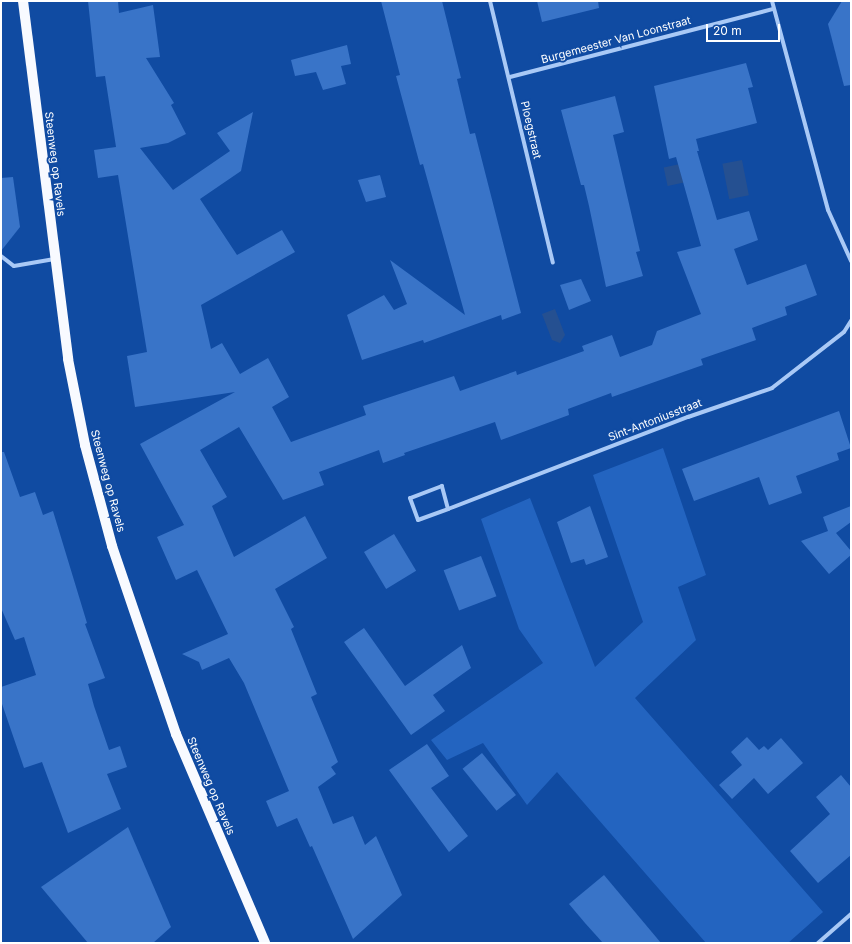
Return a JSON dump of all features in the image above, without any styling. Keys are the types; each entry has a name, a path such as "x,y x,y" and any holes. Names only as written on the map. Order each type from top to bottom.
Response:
{"main road":[{"name":"Steenweg op Ravels","path":"23,1 54,259 68,359 79,414 112,546 176,734 265,943"}],"street":[{"name":"Ploegstraat","path":"490,1 510,77 554,263"},
{"path":"772,1 828,210 851,261"},
{"name":"Burgemeester Van Loonstraat","path":"510,77 774,9"},
{"path":"1,256 14,266 54,259"},
{"name":"Sint-Antoniusstraat","path":"448,509 442,486 410,498 418,520 448,509 688,417 772,388 844,332 851,321"},
{"path":"818,943 851,914"}],"shaded area":[{"path":"742,160 749,195 729,199 722,164"},
{"path":"694,161 698,180 668,186 664,167"},
{"path":"555,309 565,335 560,343 552,340 542,314"},
{"path":"663,448 706,575 678,587 696,640 635,698 823,912 788,943 706,943 557,772 527,805 483,743 447,760 431,740 543,663 519,629 481,519 530,498 595,667 643,622 593,475"}],"building":[{"path":"88,1 118,1 119,13 153,5 160,57 146,58 174,103 171,105 186,134 168,143 140,148 173,190 230,151 217,133 253,112 241,171 200,199 237,255 282,230 295,252 201,305 211,349 222,343 240,374 268,358 289,397 272,407 291,442 366,415 363,406 454,376 460,391 516,371 517,375 584,351 582,346 612,335 620,357 652,345 657,331 701,314 677,252 701,246 676,157 669,159 654,86 746,63 753,87 748,88 757,123 696,139 699,151 697,151 717,220 749,211 758,240 734,249 747,285 806,264 817,295 785,307 787,315 752,328 756,340 701,359 703,365 612,397 611,393 568,409 569,415 501,440 495,422 404,453 405,455 383,463 379,450 319,472 324,485 283,500 239,427 200,450 227,497 212,506 234,557 305,516 327,558 275,589 294,627 291,629 317,694 311,697 338,762 331,767 336,774 318,787 333,824 353,816 365,845 376,836 402,895 353,939 312,846 310,847 297,818 277,827 266,801 289,791 244,683 229,658 202,670 199,662 182,654 228,634 197,570 176,580 157,537 184,525 140,444 235,392 135,407 127,356 147,352 118,175 98,178 94,150 116,147 105,76 96,77"},
{"path":"381,1 442,1 461,78 457,79 470,134 475,133 521,313 502,320 501,315 424,343 423,340 362,360 347,315 384,295 394,310 407,304 390,260 465,315 423,164 420,165 396,76 400,75"},
{"path":"537,1 598,1 599,8 542,22"},
{"path":"842,1 851,1 851,85 844,86 828,24"},
{"path":"347,45 351,64 341,66 346,84 323,90 316,72 295,76 291,60"},
{"path":"615,96 624,132 613,135 640,251 636,252 643,276 606,287 584,185 581,185 561,110"},
{"path":"380,175 386,197 366,202 358,180"},
{"path":"13,177 20,227 1,251 1,178"},
{"path":"581,279 591,301 569,310 560,285"},
{"path":"839,411 851,448 837,453 839,460 796,476 802,493 769,505 759,477 694,501 682,469"},
{"path":"1,452 4,452 20,497 35,492 43,515 53,511 87,623 85,624 105,678 88,684 94,706 109,750 120,746 127,767 107,774 121,809 68,833 42,762 24,768 1,701 1,687 36,675 24,637 15,640 1,608"},
{"path":"590,506 608,557 586,565 584,559 571,563 557,522"},
{"path":"851,506 851,522 836,533 851,551 851,555 829,574 801,541 828,531 823,517"},
{"path":"394,534 416,571 386,589 364,552"},
{"path":"481,556 496,596 459,610 444,570"},
{"path":"364,628 405,686 462,645 471,668 433,695 445,711 411,735 344,642"},
{"path":"747,737 759,750 764,746 768,750 781,738 803,763 768,794 754,778 732,799 719,785 742,765 731,752"},
{"path":"427,744 449,776 431,788 468,836 449,852 389,770"},
{"path":"482,753 516,795 497,811 463,769"},
{"path":"841,775 851,787 851,855 818,883 790,851 830,814 816,797"},
{"path":"128,827 171,927 153,943 88,943 41,887"},
{"path":"604,875 661,943 603,943 569,904"}]}
